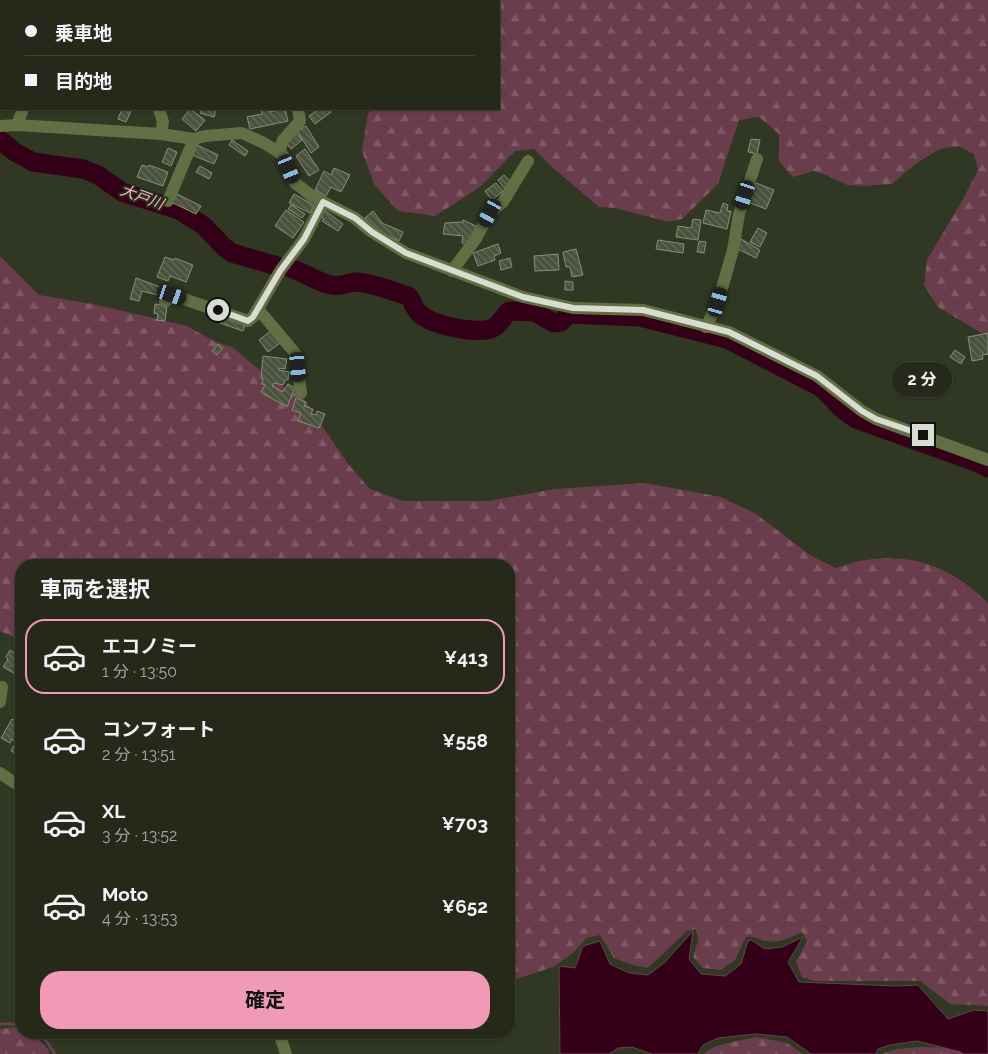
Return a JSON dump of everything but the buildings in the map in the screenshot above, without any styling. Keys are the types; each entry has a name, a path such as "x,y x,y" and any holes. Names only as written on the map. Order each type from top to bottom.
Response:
{"street":[{"path":"17,125 23,110"},
{"path":"159,110 163,122 161,134"},
{"path":"278,152 283,140 300,121 298,110"},
{"path":"0,126 17,125 161,134 194,139 205,136 242,133 283,154 295,183 312,196 355,218 372,232 406,253 531,299 573,308 643,310 729,332 817,376 862,411 876,419 988,460"},
{"path":"168,201 194,139"},
{"path":"706,327 718,302 733,250 739,214 757,159"},
{"path":"452,271 475,240 490,213 503,202 528,161"},
{"path":"165,302 172,295 248,321 258,309 280,271 304,239 323,202"},
{"path":"258,309 295,353 301,393"},
{"path":"0,702 2,687"},
{"path":"0,774 15,783"},
{"path":"281,1039 286,1054"}],"green space":[{"path":"500,0 988,0 988,337 938,307 924,285 927,260 978,170 974,154 959,146 940,149 915,164 892,184 847,185 814,171 793,177 779,161 779,134 759,117 739,120 718,184 682,219 669,222 615,208 599,207 534,149 515,151 480,187 435,216 398,211 374,184 362,151 368,113 372,110 500,110"},
{"path":"0,256 39,295 93,304 187,326 214,341 232,347 268,377 303,398 349,465 370,489 403,501 488,501 555,489 645,483 721,497 756,514 811,556 836,568 858,561 884,558 917,561 932,566 947,572 961,581 988,603 988,1006 950,1004 920,981 815,981 802,977 796,962 807,941 802,932 776,942 746,937 735,960 721,970 703,968 693,957 698,940 696,929 687,931 648,968 632,965 614,958 600,935 587,938 573,953 553,967 515,979 515,559 15,559 15,637 0,631"},
{"path":"15,1027 15,1039 37,1039 49,1050 49,1054 0,1054 0,1029"},
{"path":"757,1037 787,1043 803,1054 704,1054 720,1045"},
{"path":"921,1047 988,1049 988,1054 881,1054 897,1049"}],"shaded area":[{"path":"693,931 689,959 701,974 725,976 741,964 748,941 751,940 765,949 782,947 803,937 788,962 799,982 895,986 918,985 948,1019 974,1010 988,1011 988,1054 963,1054 917,1041 890,1045 878,1049 876,1054 811,1054 787,1037 756,1034 718,1038 703,1045 698,1054 652,1054 632,1047 618,1048 609,1054 560,1054 559,966 575,968 583,946 600,941 610,964 629,973 648,975 664,963"}],"waterway":[{"name":"大戸川","path":"0,140 15,152 33,162 83,169 98,175 122,192 179,210 204,226 232,253 277,266"},
{"name":"大戸川","path":"292,269 331,285 337,286 359,282 408,296 416,310 424,317 454,328 486,330 493,328 509,311 534,312 554,323 561,322 569,314 640,317 727,339 822,388 842,409 856,419 988,468"},
{"path":"0,1024 15,1024"},
{"path":"45,1039 55,1054"}],"route":[{"path":"218,310 248,321 253,317 280,271 304,239 323,202 355,218 372,232 406,253 523,297 573,308 643,310 729,332 817,376 862,411 876,419 923,435"}]}
